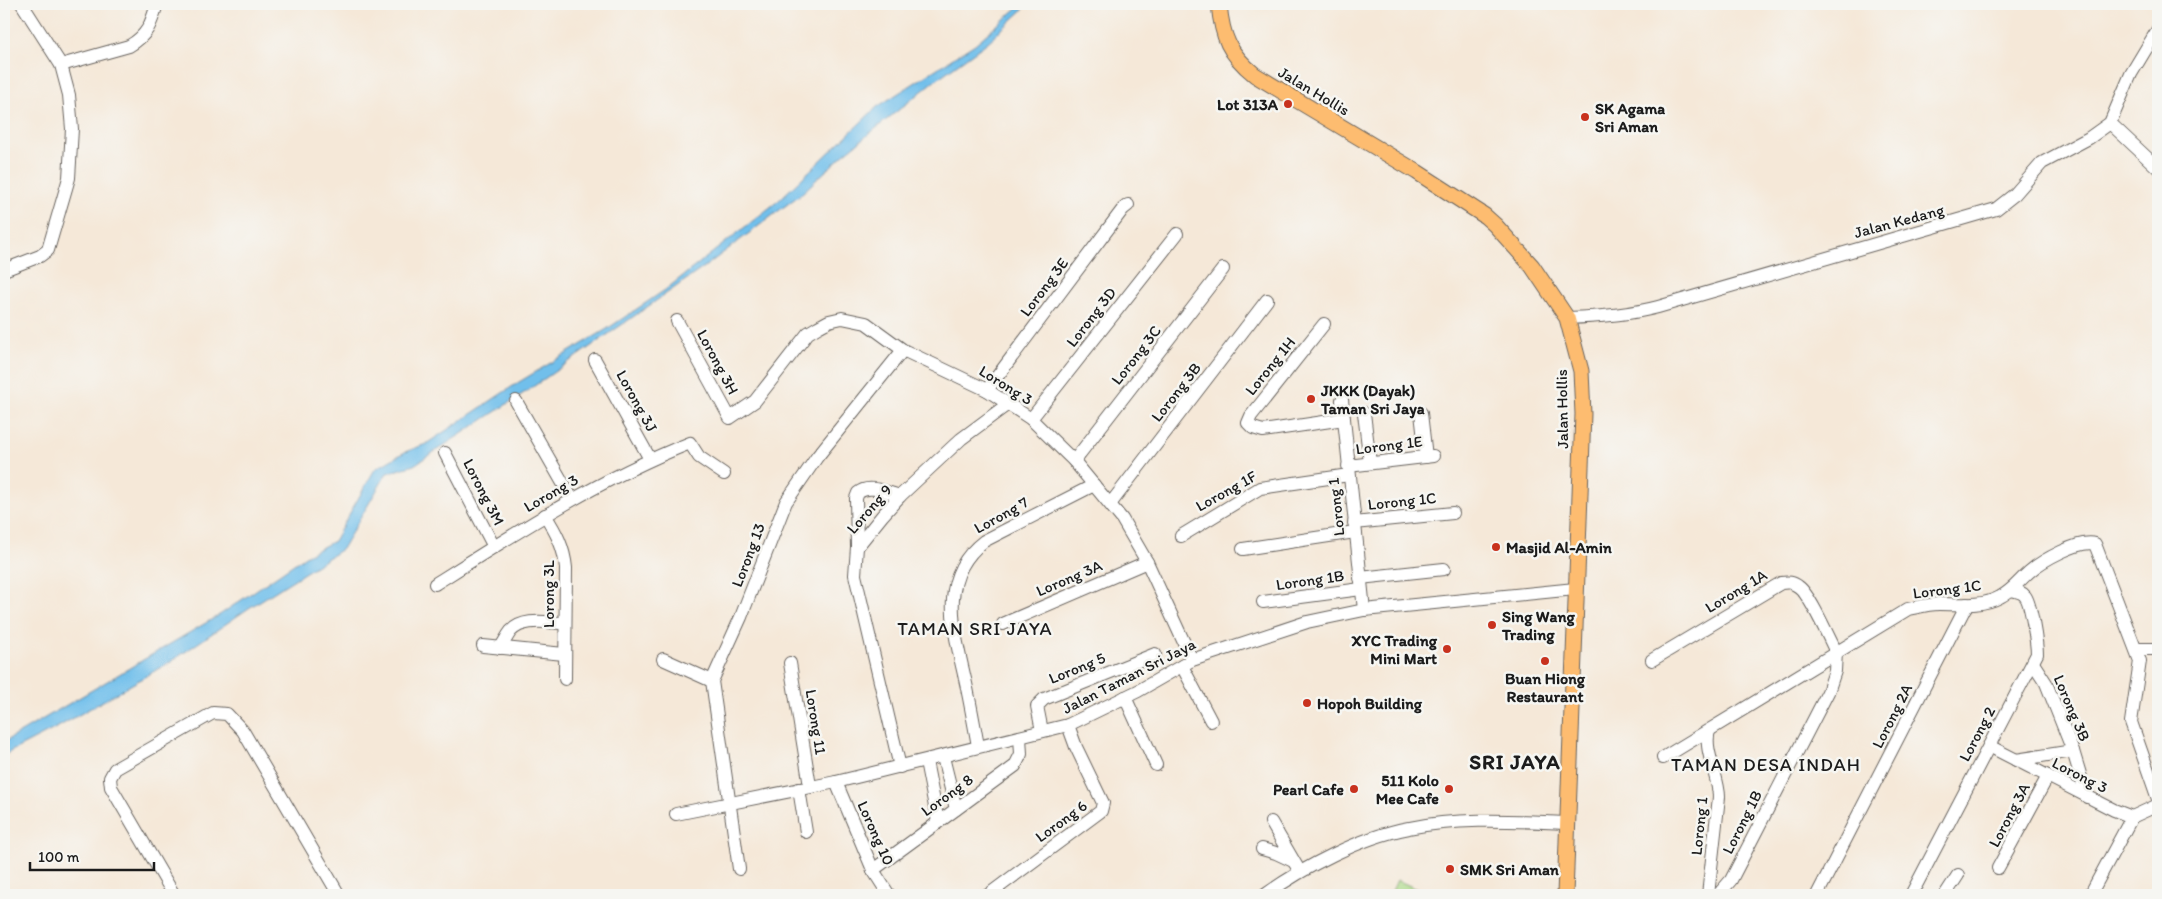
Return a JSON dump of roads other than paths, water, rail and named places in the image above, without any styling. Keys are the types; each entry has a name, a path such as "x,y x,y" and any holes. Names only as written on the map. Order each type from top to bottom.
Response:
{"main road":[{"name":"Jalan Hollis","path":"1218,4 1224,37 1232,53 1242,65 1255,75 1417,172 1485,216 1532,266 1567,318 1581,371 1583,414 1565,895"}],"street":[{"path":"4,270 40,256 48,250 70,178 72,129 69,95 60,65 22,4"},
{"path":"60,65 129,46 137,42 148,30 157,4"},
{"path":"2158,29 2131,74 2110,123 2158,168"},
{"name":"Jalan Kedang","path":"1567,318 1599,317 1650,309 1969,219 1996,209 2010,198 2042,163 2089,138 2110,123"},
{"name":"Lorong 3E","path":"987,390 1123,209 1128,205"},
{"name":"Lorong 3D","path":"1031,420 1178,234"},
{"name":"Lorong 3C","path":"1074,461 1223,269"},
{"name":"Lorong 3B","path":"1110,503 1267,300"},
{"name":"Lorong 3","path":"730,418 755,401 808,333 829,321 842,318 866,323 903,350 987,390 1031,420 1074,461 1110,503 1147,562 1187,663"},
{"name":"Lorong 3H","path":"677,321 730,418"},
{"name":"Lorong 1H","path":"1324,324 1251,416 1248,423 1253,428 1263,431 1344,419"},
{"name":"Lorong 13","path":"712,681 741,617 786,502 817,457 903,350"},
{"name":"Lorong 3J","path":"595,360 650,458"},
{"name":"Lorong 1","path":"1342,400 1364,610"},
{"path":"516,401 572,499"},
{"name":"Lorong 9","path":"900,767 855,575 857,547 900,496 962,439 1008,404"},
{"path":"1364,413 1370,463"},
{"name":"Lorong 1E","path":"1349,470 1370,463 1430,457 1421,413"},
{"name":"Lorong 3","path":"435,584 572,499 650,458 690,442 699,457 724,474"},
{"name":"Lorong 3M","path":"445,453 494,546"},
{"name":"Lorong 1F","path":"1181,536 1260,488 1349,470"},
{"name":"Lorong 7","path":"978,746 954,628 954,590 962,564 971,550 984,541 1094,484"},
{"path":"857,547 856,498 858,493 865,489 871,489 900,496"},
{"name":"Lorong 1C","path":"1243,549 1452,512"},
{"name":"Lorong 3L","path":"545,515 557,534 565,553 565,679"},
{"path":"2011,590 2030,570 2052,557 2077,545 2088,542 2095,544 2141,666 2131,722 2158,799"},
{"name":"Lorong 3A","path":"1004,624 1147,562"},
{"path":"1361,583 1444,569"},
{"name":"Lorong 1A","path":"1652,660 1781,583 1787,582 1803,590 1836,652"},
{"name":"Lorong 1B","path":"1263,602 1361,583"},
{"name":"Jalan Taman Sri Jaya","path":"676,814 836,782 943,757 978,746 1068,726 1187,663 1273,632 1364,610 1575,589"},
{"name":"Lorong 1C","path":"1836,652 1908,609 1939,604 1967,604 1998,598 2011,590"},
{"name":"Lorong 2","path":"1911,895 2037,654 2037,644 2027,599 2022,593 2011,590"},
{"name":"Lorong 2A","path":"1818,895 1967,604"},
{"path":"500,648 511,631 523,624 533,622 565,623"},
{"path":"484,646 564,654"},
{"path":"2136,649 2158,649"},
{"path":"1664,758 1836,652"},
{"name":"Lorong 1B","path":"1718,895 1731,880 1828,692 1835,672 1836,652"},
{"name":"Lorong 5","path":"1042,731 1038,706 1044,699 1155,654"},
{"path":"663,659 712,681 739,868"},
{"name":"Lorong 11","path":"790,663 804,787 806,832"},
{"path":"1187,663 1212,721"},
{"name":"Lorong 3B","path":"2033,663 2046,683 2073,750 2088,797"},
{"path":"1125,697 1156,765"},
{"path":"174,895 111,788 110,778 115,769 212,713 227,714 243,731 339,895"},
{"name":"Lorong 6","path":"988,895 1102,811 1103,803 1068,726"},
{"name":"Lorong 1","path":"1708,895 1719,797 1719,786 1707,740 1709,731"},
{"name":"Lorong 8","path":"873,870 1015,766 1021,754 1020,737"},
{"name":"Lorong 3","path":"1989,746 2114,810 2132,817"},
{"path":"2016,760 2073,750"},
{"path":"943,757 956,809"},
{"path":"926,761 938,822"},
{"name":"Lorong 3A","path":"1998,868 2048,776"},
{"name":"Lorong 10","path":"836,782 873,870 889,895"},
{"path":"2090,895 2132,817 2158,805"},
{"path":"1265,895 1297,867 1376,836 1409,828 1495,820 1568,823"},
{"path":"1271,822 1297,867"},
{"path":"1262,849 1276,853 1297,867"},
{"path":"1945,895 1958,875"}],"water":[{"path":"1022,4 1029,4 988,42 937,79 844,154 801,194 703,268 527,391 414,465 387,473 342,549 249,608 172,661 58,727 4,755 4,742 221,614 307,555 334,541 375,469 405,452 426,444 519,382 607,329 665,290 778,201 877,107 975,44"}],"place":[{"name":"Lot 313A","path":"1288,104"},
{"name":"SK Agama Sri Aman","path":"1585,117"},
{"name":"JKKK (Dayak) Taman Sri Jaya","path":"1311,399"},
{"name":"Masjid Al-Amin","path":"1496,547"},
{"name":"Sing Wang Trading","path":"1492,625"},
{"name":"XYC Trading Mini Mart","path":"1447,649"},
{"name":"Buan Hiong Restaurant","path":"1545,661"},
{"name":"Hopoh Building","path":"1307,703"},
{"name":"Pearl Cafe","path":"1354,789"},
{"name":"511 Kolo Mee Cafe","path":"1449,789"},
{"name":"SMK Sri Aman","path":"1450,869"}],"district":[{"name":"TAMAN SRI JAYA","path":"975,628"},
{"name":"SRI JAYA","path":"1515,761"},
{"name":"TAMAN DESA INDAH","path":"1766,764"}]}
